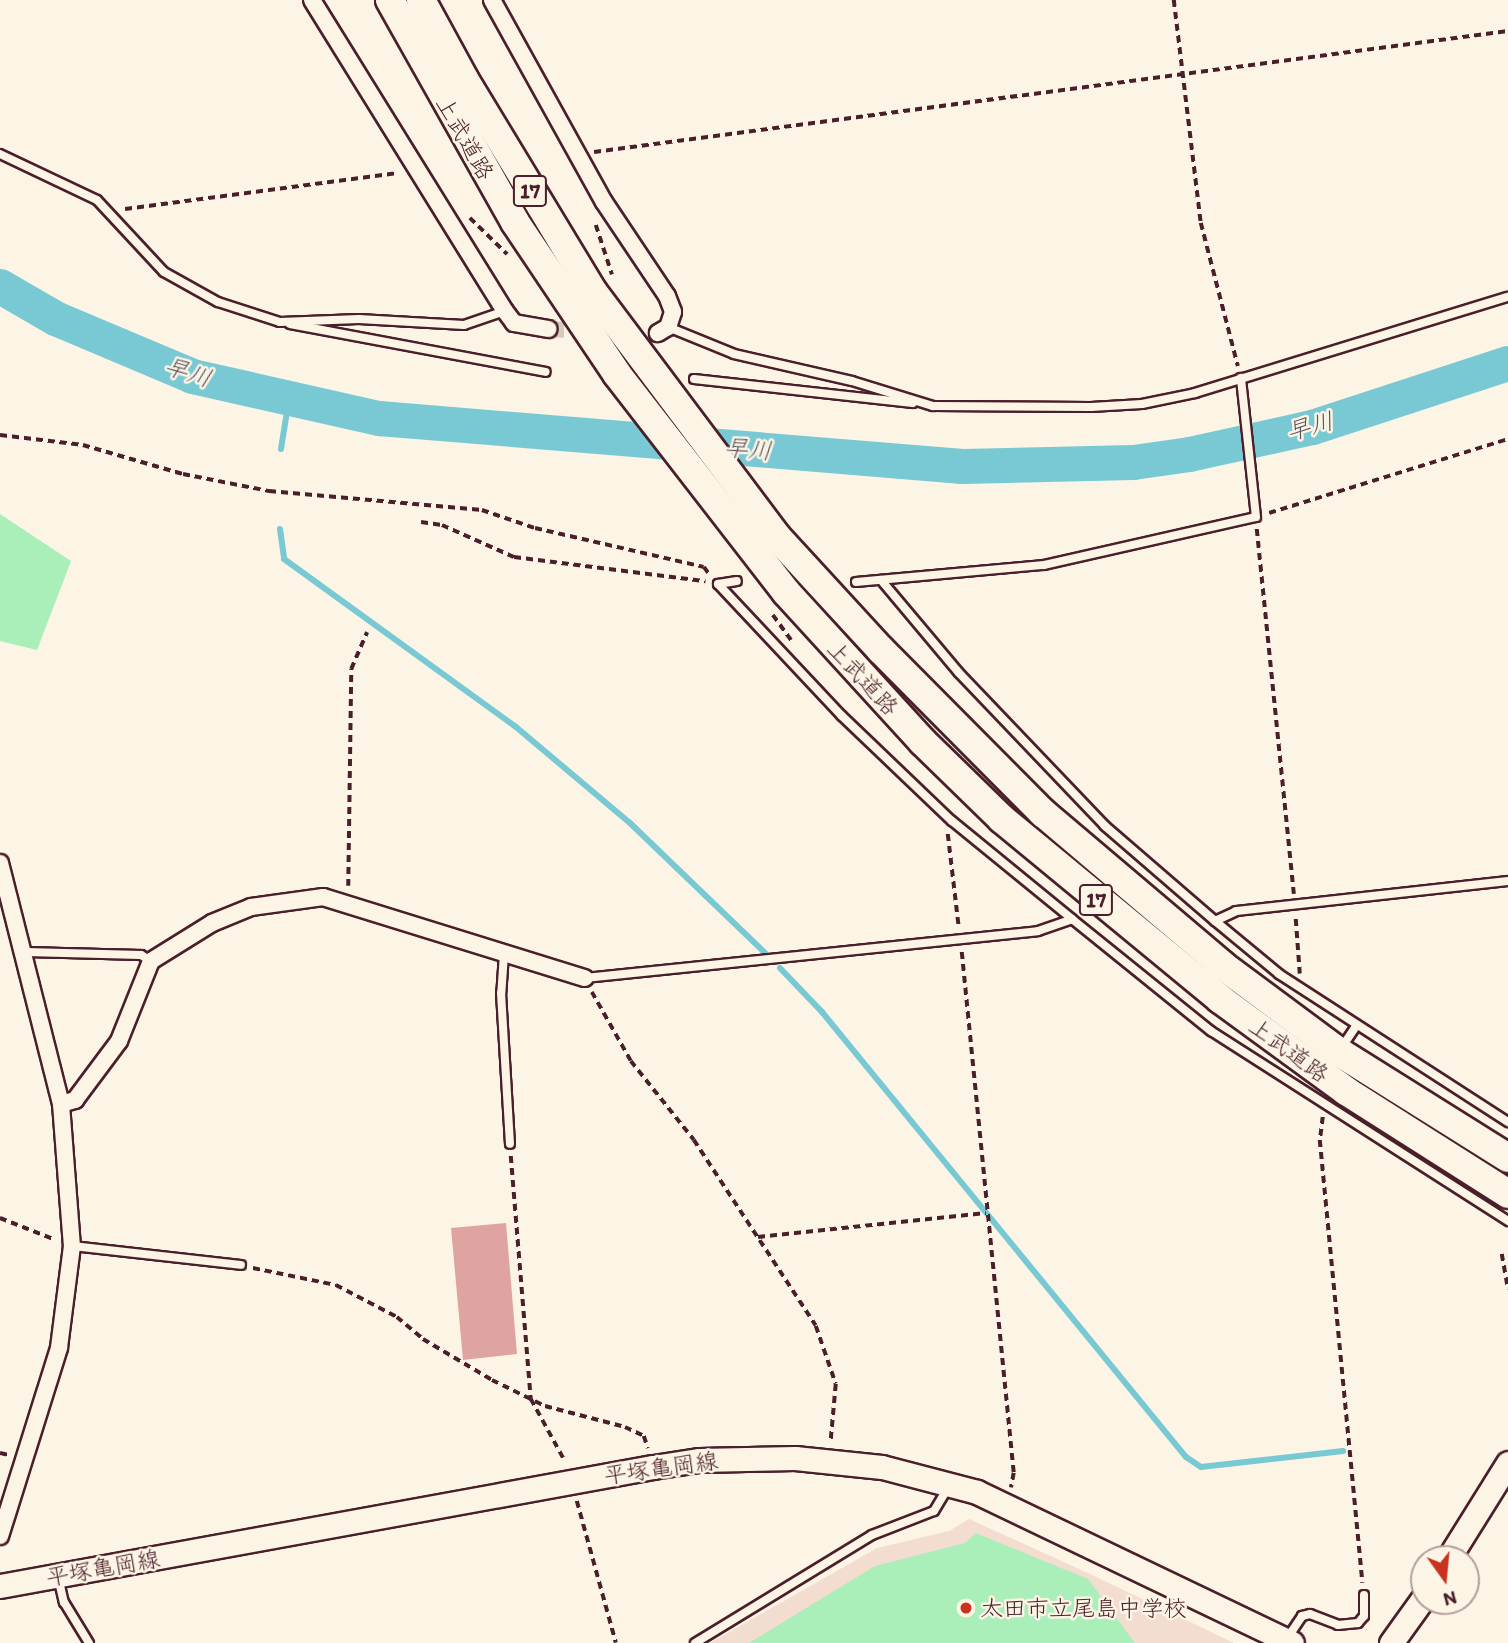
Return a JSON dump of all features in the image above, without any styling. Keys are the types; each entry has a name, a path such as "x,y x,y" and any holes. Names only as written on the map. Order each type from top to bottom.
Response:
{"highway":[{"path":"369,0 416,52"},
{"name":"上武道路","path":"390,0 416,52 514,222 617,374 743,538 837,650 1002,819 1160,953 1273,1040 1503,1200"},
{"name":"上武道路","path":"421,0 464,79 561,242 652,373 777,537 881,650 1043,813 1222,965 1339,1052 1508,1158"},
{"path":"437,0 464,79"}],"main road":[{"name":"平塚亀岡線","path":"0,1586 653,1467 734,1458 828,1460 950,1484 1005,1503 1289,1641"},
{"path":"1457,1545 1508,1463"},
{"path":"1391,1643 1411,1615"}],"street":[{"path":"312,0 414,169 505,311 514,323 548,329"},
{"path":"492,0 577,155 667,296 673,312 663,330"},
{"path":"0,863 6,909 26,952 61,1104 72,1246 59,1348 0,1536"},
{"path":"61,1104 75,1100 119,1041 151,961 168,947 251,906 323,897 585,978"}],"lane":[{"path":"0,154 97,200 141,250 190,289 280,321 546,372"},
{"path":"694,379 933,406 1142,404 1241,381 1508,298"},
{"path":"280,321 359,319 464,325 505,311"},
{"path":"663,330 734,354 852,381 933,406"},
{"path":"856,582 1044,565 1255,514 1241,381"},
{"path":"881,580 959,673 1105,826 1215,921 1296,986 1508,1122"},
{"path":"718,584 737,581"},
{"path":"718,584 842,716 952,821 1072,919 1211,1031 1325,1107 1503,1200 1508,1221"},
{"path":"1215,921 1236,911 1508,881"},
{"path":"585,978 1052,929 1072,919"},
{"path":"26,952 141,955 151,961"},
{"path":"504,954 501,993 510,1144"},
{"path":"1339,1052 1356,1026"},
{"path":"72,1246 241,1265"},
{"path":"695,1643 872,1535 934,1511 950,1484"},
{"path":"58,1576 64,1602 89,1643"},
{"path":"1289,1641 1302,1616 1310,1614 1338,1625 1358,1623 1364,1616 1364,1595"}],"path":[{"path":"1174,0 1201,223 1241,381"},
{"path":"577,155 629,144 1508,31"},
{"path":"110,215 127,208 386,177 414,169"},
{"path":"468,217 514,262"},
{"path":"596,223 614,281"},
{"path":"0,435 83,444 183,474 269,491 482,510 535,528 704,568 718,584"},
{"path":"1296,986 1301,972 1255,514 1508,439"},
{"path":"421,522 442,526 514,557 682,575 718,584"},
{"path":"345,902 351,669 367,632"},
{"path":"952,821 947,835 1014,1473 1005,1503"},
{"path":"585,978 631,1061 694,1140 816,1326 836,1384 828,1460"},
{"path":"1325,1107 1320,1140 1364,1595"},
{"path":"510,1144 531,1399 576,1480 577,1504 616,1643"},
{"path":"758,1237 986,1213"},
{"path":"0,1218 72,1246"},
{"path":"1502,1254 1508,1289"},
{"path":"241,1265 336,1285 531,1399 645,1436 653,1467"}],"shaded area":[{"name":"太田市立尾島中学校","path":"969,1519 1234,1643 710,1643 877,1548 949,1531"}],"green space":[{"path":"0,514 71,561 37,650 0,641"},
{"name":"太田市立尾島中学校","path":"976,1533 1088,1579 1135,1643 749,1643 875,1566 965,1543"}],"building":[{"path":"506,1223 517,1354 463,1360 451,1228"}],"waterway":[{"name":"早川","path":"0,286 55,318 192,376 379,418 962,466 1133,462 1189,454 1312,427 1508,363"},
{"path":"281,449 289,399"},
{"path":"280,529 284,559 516,727 630,823 766,954"},
{"path":"780,968 822,1012 1186,1457 1201,1467 1343,1451"}],"tunnel":[{"path":"548,329 590,331"}],"place":[{"name":"太田市立尾島中学校","path":"966,1608"}]}
